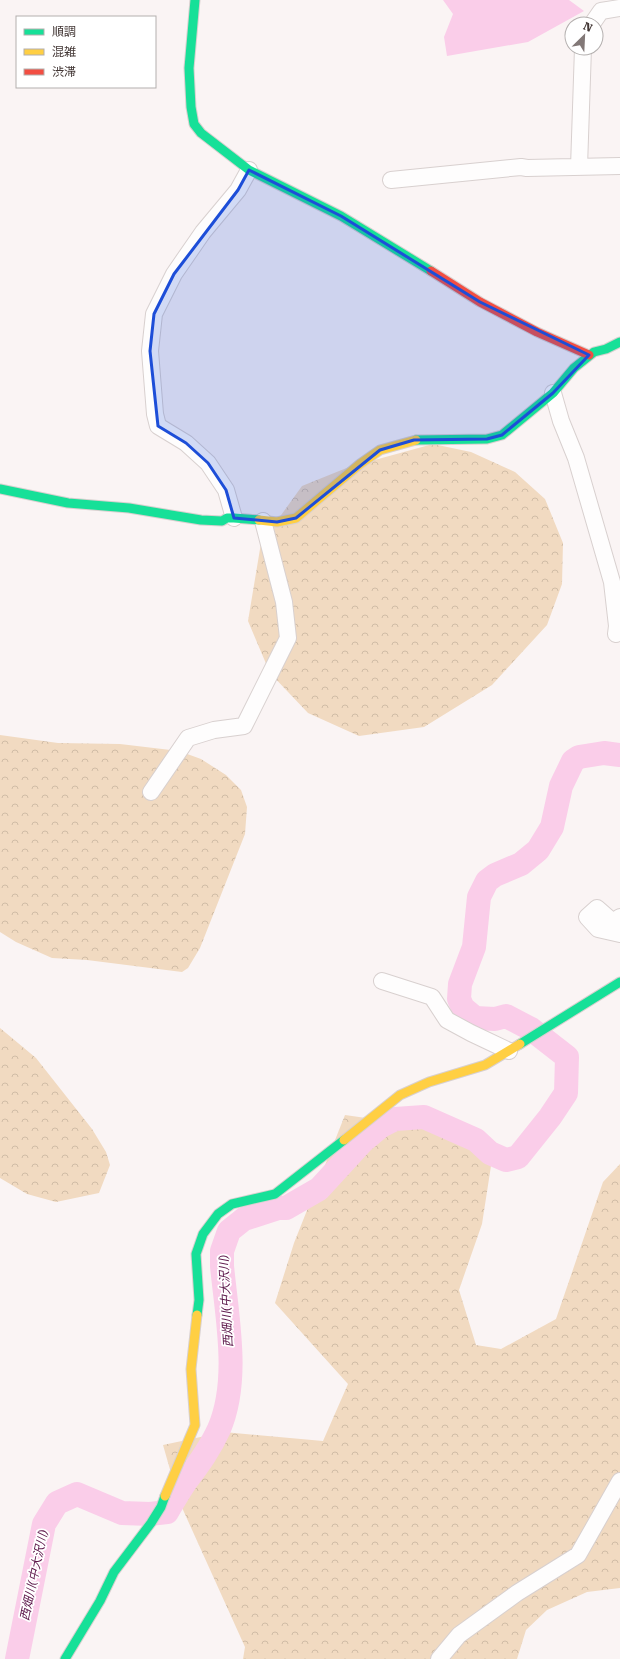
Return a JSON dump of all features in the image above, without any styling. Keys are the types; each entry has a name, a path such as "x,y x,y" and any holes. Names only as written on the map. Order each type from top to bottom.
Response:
{"street":[{"path":"195,0 189,68 191,107 194,124 201,134 249,170 341,216 447,280 480,302 537,332 589,355"},
{"path":"598,16 601,11 620,8"},
{"path":"579,167 583,56"},
{"path":"391,180 521,167 620,166"},
{"path":"234,518 226,490 208,463 186,443 158,426 155,414 150,350 154,314 174,274 203,232 238,190 249,170"},
{"path":"0,489 68,503 129,508 201,520 222,521 227,518 234,518 277,522 296,518 337,485 360,464 380,450 414,440 487,439 502,435 553,393 574,368 589,355 620,342"},
{"path":"553,393 576,458 612,582 617,626 616,634"},
{"path":"151,792 188,738 214,730 244,726 288,638 284,602 263,521"},
{"path":"620,917 613,922 597,908 587,917 598,929 620,934"},
{"path":"382,981 432,997 447,1020 509,1051"},
{"path":"65,1659 100,1601 114,1572 151,1523 161,1507 195,1425 191,1369 199,1300 196,1254 203,1234 218,1214 232,1204 275,1194 310,1168 400,1095 429,1082 485,1065 620,982"},
{"path":"439,1659 459,1635 517,1593 578,1555 620,1482"}],"highlighted area":[{"path":"249,170 341,216 480,302 589,355 553,393 502,435 487,439 414,440 380,450 296,518 277,522 234,518 226,490 208,463 186,443 158,426 150,351 154,314 174,274 238,190"}],"green space":[{"path":"433,444 471,452 515,472 545,499 563,543 562,584 547,625 492,685 424,727 359,736 308,713 270,673 248,621 261,543 302,486 349,467"},
{"path":"0,735 58,743 120,744 179,751 201,759 226,775 241,790 247,807 245,834 200,948 188,968 182,972 87,960 52,958 16,942 0,932"},
{"path":"0,1028 36,1058 92,1129 106,1152 110,1165 99,1193 56,1202 27,1194 0,1178"},
{"path":"345,1115 436,1128 493,1153 482,1224 459,1290 476,1345 501,1349 556,1319 603,1182 620,1164 620,1588 587,1592 547,1610 526,1630 517,1659 243,1659 245,1647 179,1501 163,1445 224,1432 323,1441 348,1384 275,1303 294,1243"}],"shaded area":[{"path":"443,0 569,0 584,11 575,16 564,16 564,22 528,42 447,56 444,37 453,14"}],"waterway":[{"name":"西畑川(中大沢川)","path":"17,1659 44,1524 57,1503 77,1494 122,1513 150,1514 167,1512 216,1436 225,1410 229,1390 229,1328 222,1266 222,1251 229,1231 244,1219 278,1208 286,1208 319,1189 363,1141 381,1126 395,1119 424,1117 476,1140 490,1153 506,1160 518,1157 550,1117 566,1093 567,1057 531,1029 506,1016 495,1019 475,1018 463,1008 459,999 460,984 474,947 479,897 487,881 495,875 521,864 538,850 552,827 561,786 573,761 579,757 604,753 620,755"}],"traffic: fast":[{"path":"195,0 189,68 191,107 194,124 201,133 249,170 341,216 431,271"},
{"path":"416,440 487,439 502,435 553,393 574,368 594,352 606,349 620,342"},
{"path":"0,489 68,503 129,508 201,520 222,521 227,518 259,520"},
{"path":"520,1044 620,982"},
{"path":"197,1315 199,1300 196,1254 203,1234 218,1214 232,1204 275,1194 344,1140"},
{"path":"65,1659 100,1601 114,1572 151,1523 161,1507 165,1496"}],"traffic: slow":[{"path":"259,520 277,522 296,518 360,464 380,450 416,440"},
{"path":"344,1140 400,1095 429,1082 485,1065 520,1044"},
{"path":"165,1496 195,1425 191,1369 197,1315"}],"traffic: jam":[{"path":"431,271 480,302 537,332 589,355"}]}
